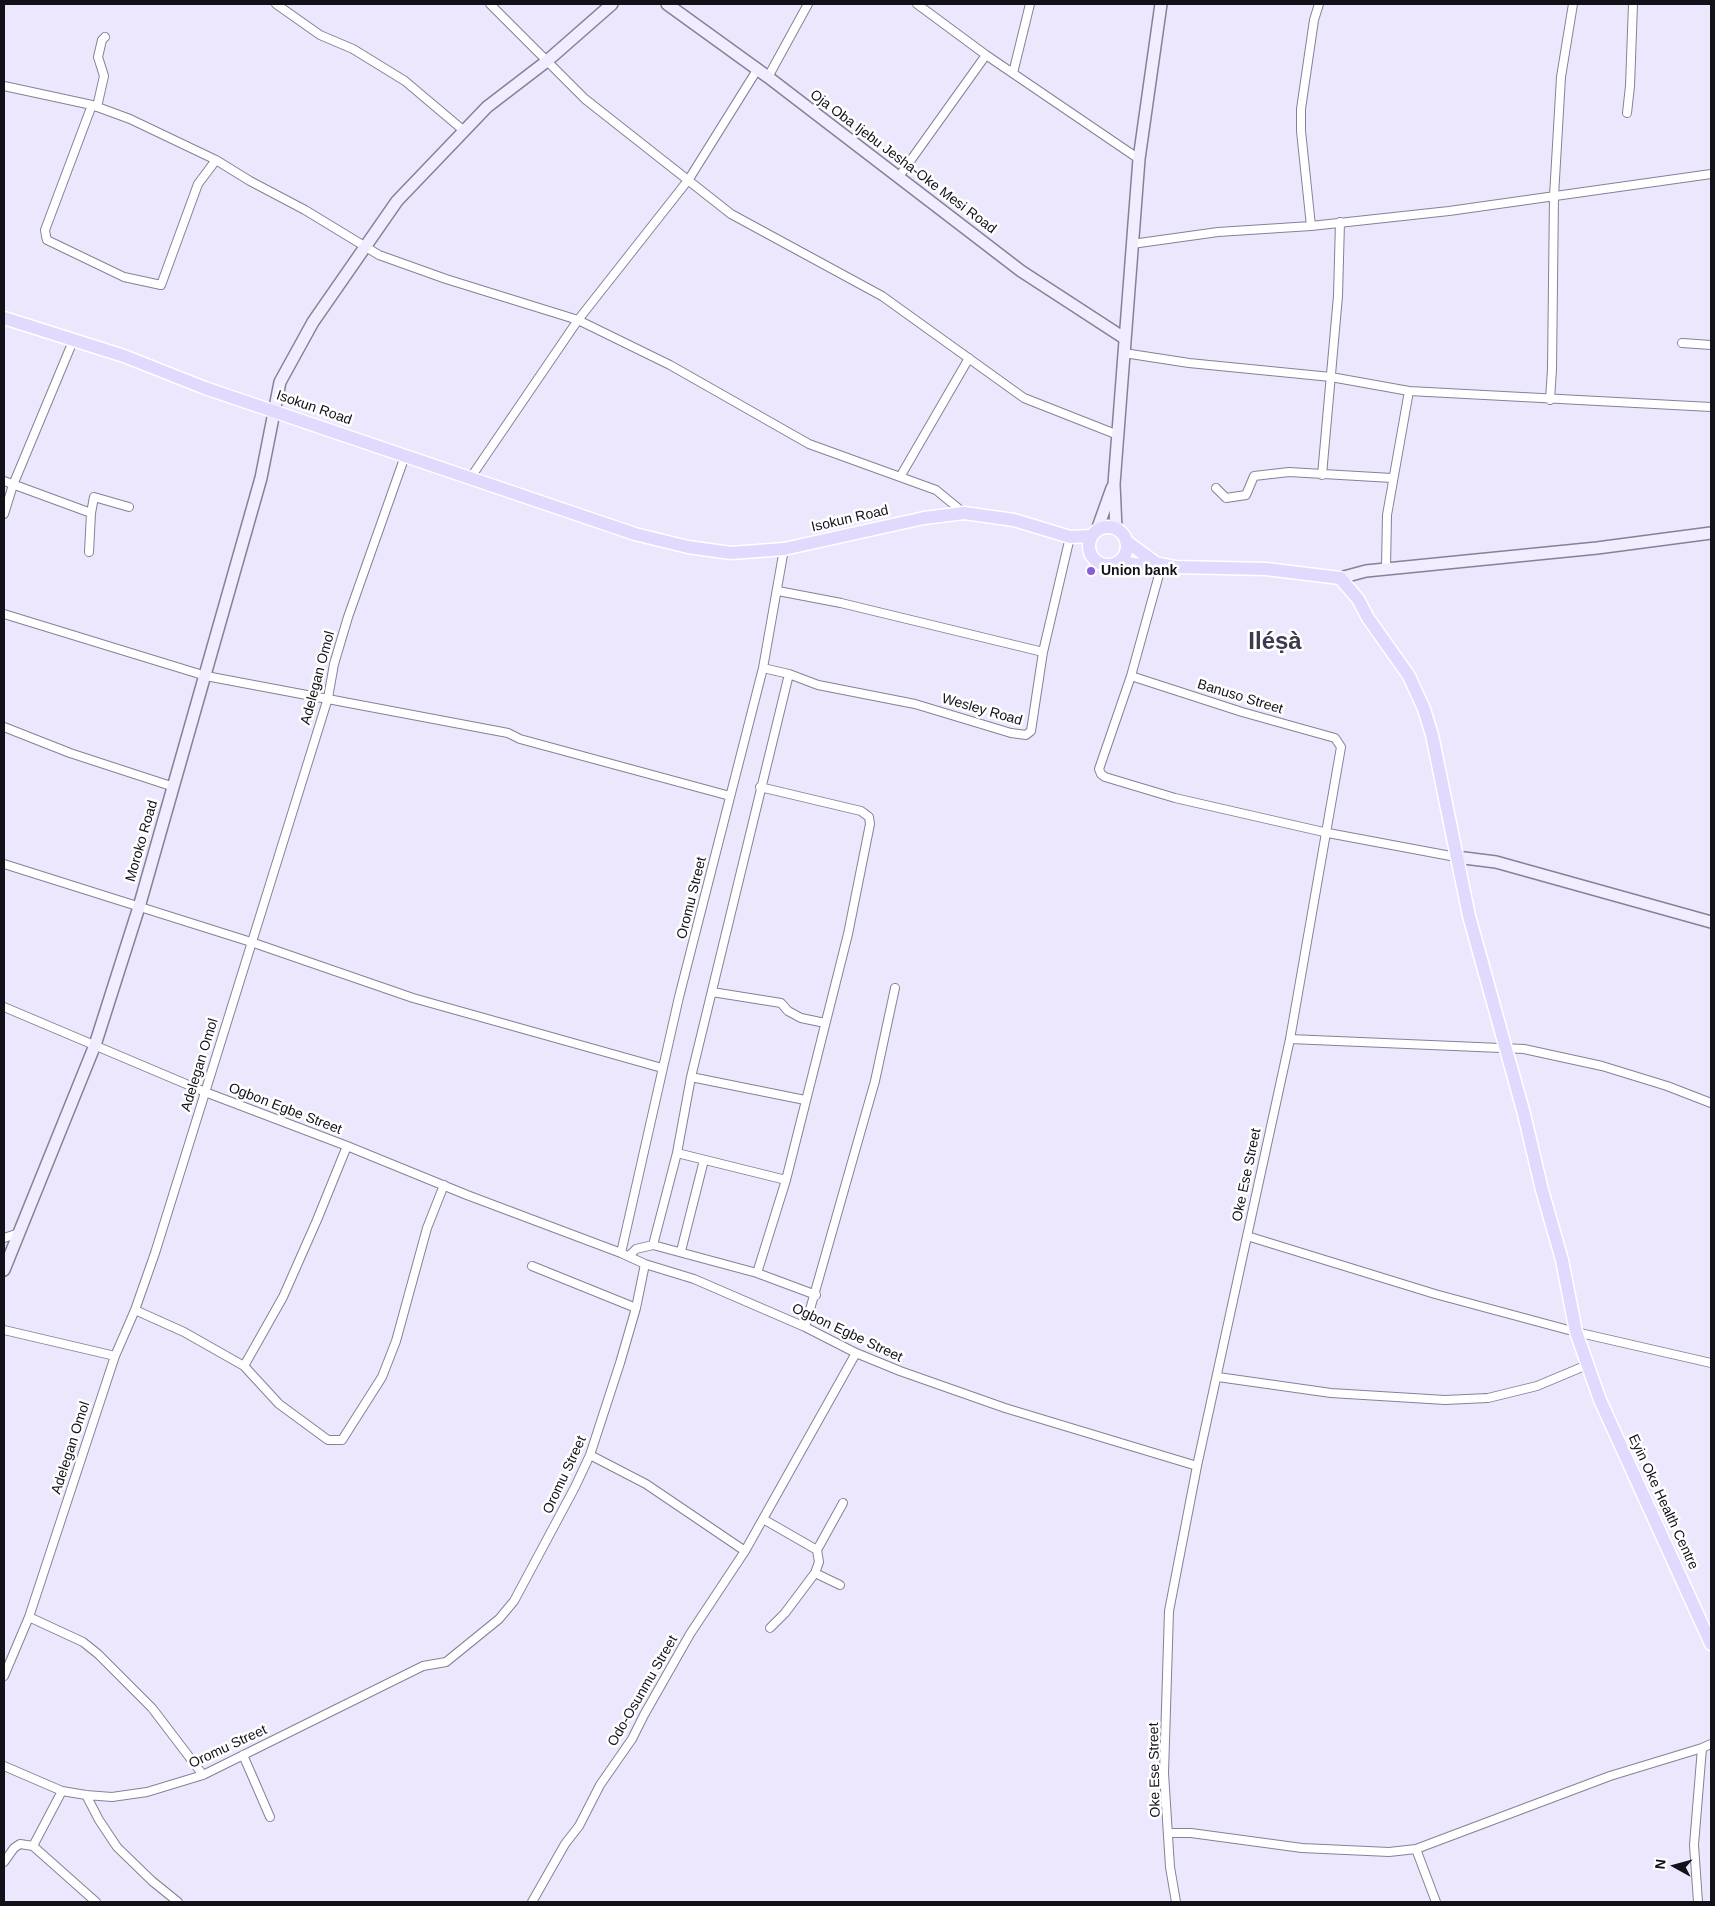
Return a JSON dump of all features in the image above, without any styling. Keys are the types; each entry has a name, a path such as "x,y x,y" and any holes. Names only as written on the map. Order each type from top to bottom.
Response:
{"main road":[{"name":"Isokun Road","path":"4,318 132,359 206,388 635,534 709,551 731,553 784,549 924,518 964,513 1014,520 1070,538"},
{"path":"1070,538 1094,533 1109,527 1116,529 1126,541 1159,564"},
{"path":"1091,556 1089,546 1094,533"},
{"path":"1070,538 1102,564 1112,565 1118,562 1125,554 1126,541"},
{"path":"1118,562 1142,565 1159,564 1175,567 1266,569 1340,578"},
{"name":"Eyin Oke Health Centre","path":"1340,578 1358,599 1368,618 1409,676 1424,709 1441,772 1456,857 1504,1047 1524,1114 1542,1190 1562,1260 1576,1332 1600,1400 1711,1644"}],"street":[{"path":"276,4 320,35 353,49 398,77 435,104 464,130"},
{"path":"490,4 585,99 689,179 731,214 882,296 1024,398 1118,435"},
{"name":"Moroko Road","path":"4,1270 95,1045 139,907 262,478 280,382 292,357 313,322 397,201 464,130 495,101 547,61 612,4"},
{"name":"Oja Oba Ijebu Jesha-Oke Mesi Road","path":"667,4 768,76 1021,271 1124,338"},
{"path":"768,76 808,4"},
{"path":"1013,73 1030,4"},
{"path":"1116,529 1114,484 1139,159 1161,4"},
{"path":"1311,226 1300,131 1304,90 1319,4"},
{"path":"1550,400 1554,196 1561,77 1573,4"},
{"path":"1627,113 1630,86 1633,4"},
{"path":"920,5 986,55 1139,159"},
{"path":"105,37 102,40 98,57 104,76 95,106 45,230 47,240 124,277 161,285 198,184 216,160"},
{"path":"898,178 986,55"},
{"path":"471,477 578,320 689,179 757,70"},
{"path":"4,86 95,106 130,119 216,160 393,262 578,320 670,365 721,396 809,444 936,490 964,513"},
{"path":"1132,244 1218,232 1311,226 1449,211 1711,174"},
{"path":"1322,475 1338,296 1340,222"},
{"path":"4,514 13,485 73,341"},
{"path":"1682,343 1711,345"},
{"path":"1124,353 1189,363 1331,377 1408,391 1509,398 1711,407"},
{"path":"900,477 969,358"},
{"path":"1386,568 1387,515 1408,391"},
{"name":"Adelegan Omol","path":"4,1676 29,1617 115,1356 135,1310 328,698 334,664 348,617 405,456"},
{"path":"1216,488 1226,498 1246,495 1254,476 1289,472 1392,478"},
{"path":"4,481 91,513"},
{"path":"1094,533 1114,484"},
{"path":"89,552 94,496 129,507"},
{"path":"1340,578 1386,568 1597,548 1711,533"},
{"name":"Wesley Road","path":"763,668 789,674 818,685 915,704 1011,733 1026,735 1031,731 1043,652 1070,538"},
{"name":"Oromu Street","path":"621,1253 662,1068 763,668 784,549"},
{"path":"1159,564 1131,676 1099,769 1105,777 1175,798 1328,833 1456,857 1496,862 1711,922"},
{"path":"778,591 841,603 1043,652"},
{"path":"4,614 206,676 508,734 520,739 730,796"},
{"path":"653,1245 677,1153 691,1076 789,674"},
{"name":"Banuso Street","path":"1131,676 1242,712 1335,738 1340,742"},
{"path":"4,727 70,753 174,787"},
{"name":"Oke Ese Street","path":"1176,1902 1170,1867 1164,1773 1169,1611 1197,1466 1218,1377 1290,1040 1328,833 1341,747 1340,742"},
{"path":"757,1273 786,1180 825,1023 861,876 869,817 861,811 760,787"},
{"path":"4,864 250,942 413,998 662,1068"},
{"path":"806,1327 875,1081 895,988"},
{"path":"712,992 781,1003 788,1011 801,1018 825,1023"},
{"name":"Ogbon Egbe Street","path":"4,1007 205,1092 347,1146 467,1196 646,1264 694,1279 806,1327 856,1353 900,1371 1005,1408 1197,1466"},
{"path":"1290,1040 1504,1047 1563,1056 1667,1086 1711,1103"},
{"path":"691,1076 806,1100"},
{"path":"244,1366 283,1297 347,1146"},
{"path":"677,1153 786,1180"},
{"path":"681,1251 704,1160"},
{"path":"135,1310 184,1332 244,1366 279,1404 328,1440 342,1440 382,1377 396,1341 427,1228 444,1185"},
{"path":"4,1238 19,1233"},
{"path":"1247,1236 1434,1294 1576,1332 1711,1363"},
{"path":"629,1256 636,1249 653,1245 757,1273 816,1294"},
{"name":"Oromu Street","path":"4,1766 62,1791 112,1797 147,1792 202,1775 423,1666 446,1662 499,1619 514,1601 590,1456 636,1308 646,1264"},
{"path":"532,1266 636,1308"},
{"path":"4,1330 115,1356"},
{"name":"Odo-Osunmu Street","path":"532,1902 565,1844 578,1826 600,1785 632,1738 690,1634 745,1551 856,1353"},
{"path":"1218,1377 1331,1394 1445,1400 1496,1396 1537,1386 1589,1368"},
{"path":"590,1456 646,1484 745,1551"},
{"path":"770,1628 785,1613 815,1573 819,1562 817,1550 843,1503"},
{"path":"763,1519 817,1550"},
{"path":"815,1573 840,1585"},
{"path":"29,1617 83,1642 98,1654 152,1708 202,1775"},
{"path":"1169,1833 1191,1833 1302,1848 1389,1852 1416,1849 1610,1776 1711,1744"},
{"path":"1698,1902 1694,1845 1702,1748"},
{"path":"243,1755 270,1817"},
{"path":"34,1846 62,1791"},
{"path":"86,1795 99,1820 118,1847 152,1881 178,1902"},
{"path":"4,1862 14,1848 20,1844 34,1846 96,1902"},
{"path":"1416,1849 1436,1902"}],"place":[{"name":"Union bank","path":"1091,571"}],"district":[{"name":"Iléṣà","path":"1275,642"}]}
